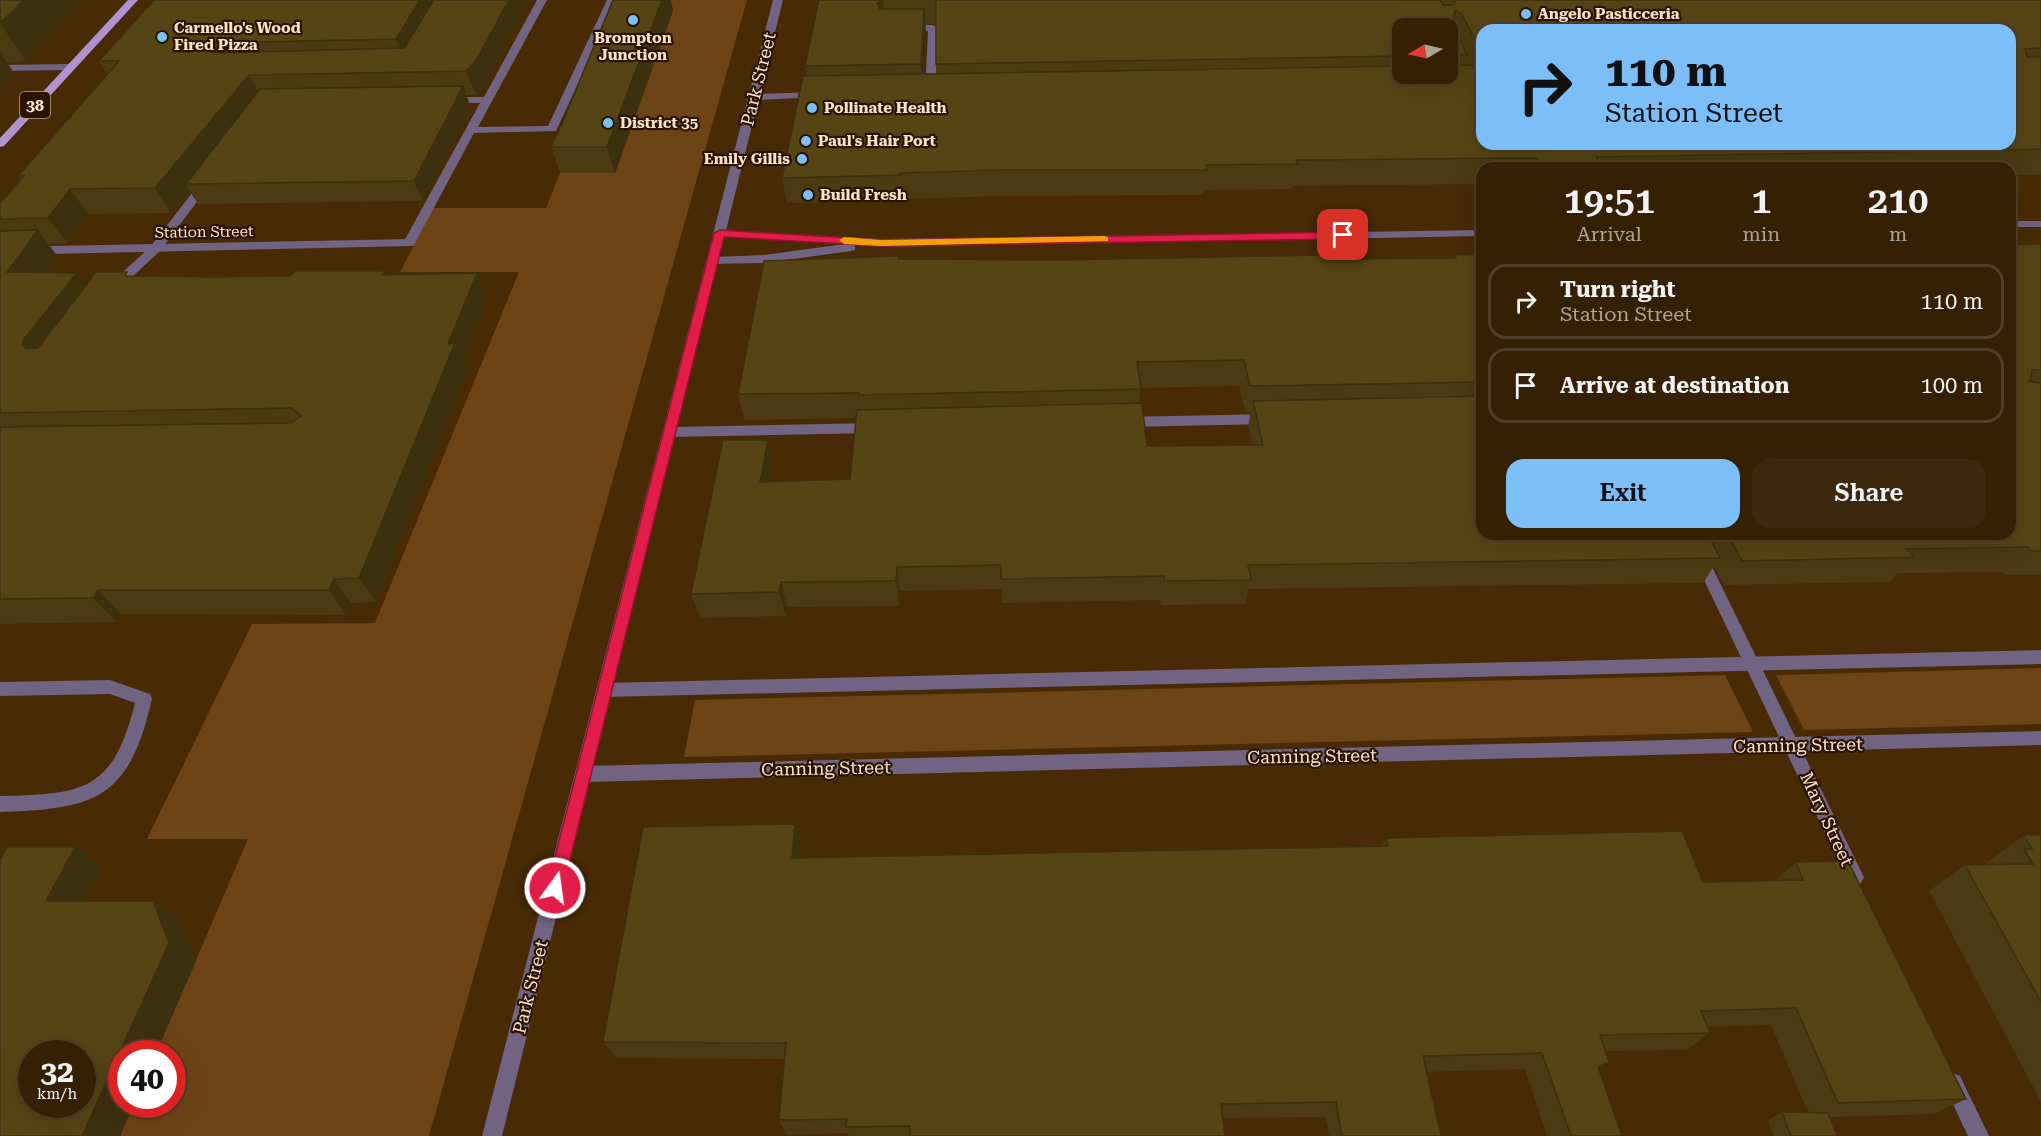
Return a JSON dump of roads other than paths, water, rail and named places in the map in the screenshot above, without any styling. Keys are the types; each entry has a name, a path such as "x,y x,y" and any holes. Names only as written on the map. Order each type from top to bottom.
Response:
{"main road":[{"name":"38","path":"0,144 133,0"}],"street":[{"path":"542,0 472,130 552,129 612,0"},
{"name":"Park Street","path":"492,1136 778,0"},
{"path":"897,28 933,28 924,93 942,93"},
{"path":"0,68 70,67"},
{"path":"754,97 829,95"},
{"path":"441,100 488,100"},
{"name":"Station Street","path":"0,251 409,243 472,130"},
{"path":"105,299 116,284 155,249 216,169"},
{"path":"2016,224 2041,224"},
{"path":"720,233 881,243 1476,233"},
{"path":"713,261 764,259 881,243"},
{"path":"1111,423 1279,419"},
{"path":"670,432 884,428"},
{"name":"Mary Street","path":"1692,540 1862,893"},
{"path":"605,690 2041,657"},
{"path":"0,689 110,687 144,699 137,733 110,776 80,796 48,803 0,804"},
{"name":"Canning Street","path":"584,774 2041,738"},
{"path":"1944,1062 1979,1136"}],"place":[{"name":"Angelo Pasticceria","path":"1526,14"},
{"name":"Brompton Junction","path":"633,20"},
{"name":"Carmello's Wood Fired Pizza","path":"162,37"},
{"name":"Pollinate Health","path":"812,108"},
{"name":"District 35","path":"608,123"},
{"name":"Paul's Hair Port","path":"806,141"},
{"name":"Emily Gillis","path":"802,159"},
{"name":"Build Fresh","path":"808,195"}]}
